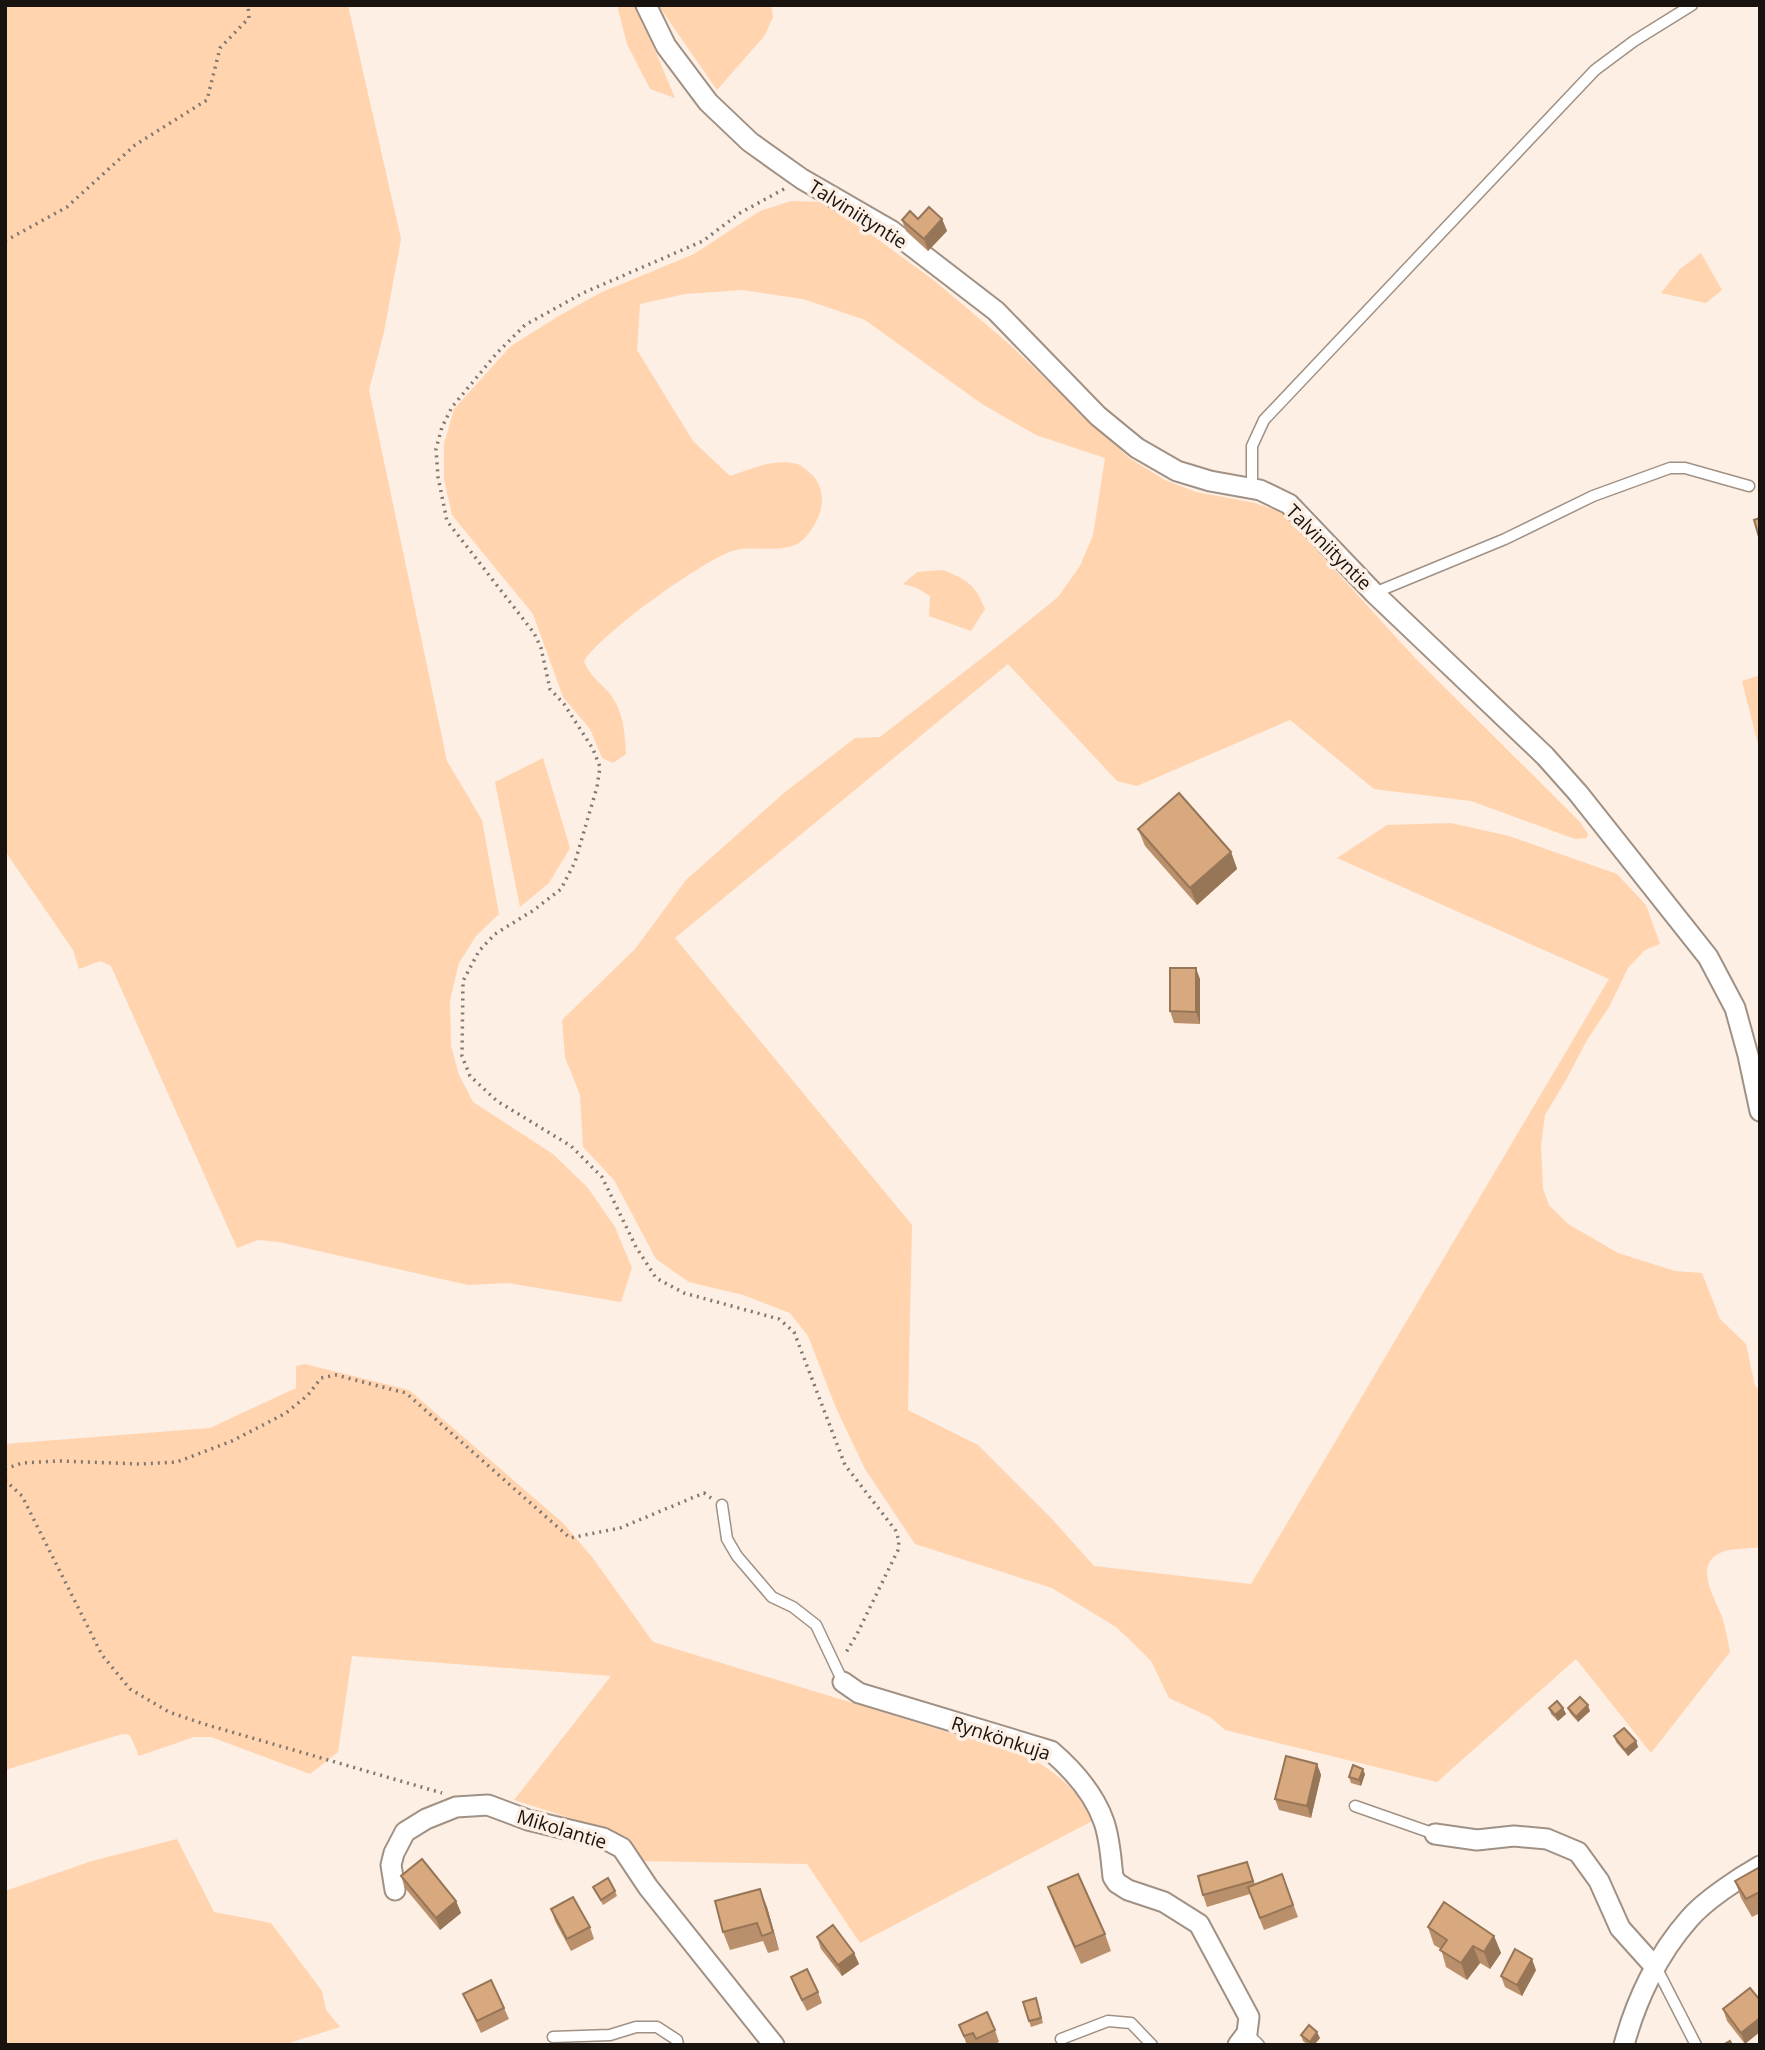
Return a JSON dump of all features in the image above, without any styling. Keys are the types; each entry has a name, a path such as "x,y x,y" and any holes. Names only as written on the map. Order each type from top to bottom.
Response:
{"street":[{"name":"Talviniityntie","path":"646,5 666,46 708,102 750,142 802,179 892,231 996,311 1098,416 1137,448 1177,471 1210,481 1260,490 1289,504 1374,593 1545,756 1578,793 1708,957 1735,1008 1760,1111"},
{"name":"Rynkönkuja","path":"840,1675 859,1693 1051,1751 1073,1769 1093,1798 1105,1823 1116,1883 1164,1902 1199,1924 1249,2017 1248,2041"},
{"name":"Mikolantie","path":"395,1890 391,1865 405,1832 426,1819 456,1807 488,1805 528,1820 603,1838 622,1849 656,1897 774,2045"},
{"path":"1435,1834 1477,1840 1514,1836 1547,1839 1578,1852 1599,1881 1620,1928 1655,1967"},
{"path":"1624,2045 1629,2026 1655,1967 1690,1917 1744,1875 1760,1867"}],"lane":[{"path":"1252,488 1252,446 1264,421 1595,70 1634,41 1692,5"},
{"path":"1374,593 1505,539 1592,496 1670,468 1685,468 1749,486"},
{"path":"722,1505 727,1539 737,1556 772,1597 793,1607 816,1625 840,1675"},
{"path":"1354,1806 1435,1834"},
{"path":"1655,1967 1696,2045"},
{"path":"1061,2039 1108,2021 1131,2022 1152,2045"},
{"path":"553,2037 610,2035 636,2028 657,2028 677,2040 678,2045"}],"path":[{"path":"5,242 67,207 135,145 207,100 220,48 249,19 248,5"},
{"path":"802,179 740,214 703,241 583,293 525,325 497,353 452,407 442,427 436,449 438,477 447,521 534,633 541,648 550,689 564,704 593,749 600,767 597,787 578,851 561,890 495,934 479,951 463,981 462,1056 470,1076 497,1101 571,1146 602,1177 636,1248 656,1278 684,1293 779,1320 794,1332 845,1465 896,1531 899,1541 898,1550 840,1675"},
{"path":"5,1469 22,1463 59,1461 140,1464 177,1462 232,1441 286,1413 308,1395 321,1378 336,1375 406,1393 570,1538 620,1528 704,1493 722,1505"},
{"path":"5,1480 22,1496 102,1655 130,1689 169,1712 204,1724 450,1795"}],"shaded area":[{"path":"5,5 348,5 401,239 384,332 369,390 447,761 482,820 499,914 476,936 459,963 450,1000 451,1046 459,1075 473,1102 553,1154 588,1188 615,1227 632,1268 621,1302 508,1283 468,1285 279,1242 258,1240 237,1248 111,966 100,961 79,969 73,950 5,851"},
{"path":"617,5 636,5 675,98 650,89 627,44"},
{"path":"658,5 771,5 773,17 765,35 717,90"},
{"path":"791,201 822,202 936,282 1008,343 1129,458 1165,480 1196,492 1255,503 1283,513 1415,658 1580,822 1588,834 1587,838 1575,839 1471,801 1374,789 1290,720 1137,786 1117,781 1008,664 675,938 912,1225 908,1410 978,1445 1052,1519 1094,1566 1251,1584 1609,979 1337,858 1387,825 1451,823 1509,836 1617,874 1646,905 1660,944 1645,950 1628,968 1609,1007 1587,1040 1545,1115 1541,1145 1543,1189 1549,1205 1568,1224 1618,1253 1675,1271 1702,1273 1720,1319 1746,1344 1755,1386 1760,1390 1760,1547 1722,1552 1708,1565 1709,1583 1723,1620 1730,1652 1651,1753 1576,1659 1437,1782 1225,1730 1210,1717 1169,1698 1151,1661 1116,1627 1052,1588 915,1544 865,1469 836,1408 808,1336 790,1313 743,1295 689,1282 656,1259 614,1180 583,1147 580,1095 565,1057 562,1020 635,949 686,880 784,793 855,738 880,737 1058,597 1080,566 1093,535 1105,458 1036,435 982,404 865,320 803,299 742,290 685,294 640,304 637,350 693,441 730,476 772,463 799,465 815,478 822,501 814,526 800,542 779,548 739,549 717,558 653,600 594,648 584,661 590,673 611,695 617,706 626,747 626,754 613,763 602,758 590,729 563,697 533,614 452,515 444,479 444,444 454,409 511,346 557,317 600,293 694,254 760,211"},
{"path":"1701,253 1722,290 1706,303 1661,293 1680,269"},
{"path":"943,570 969,584 978,594 985,609 971,631 929,616 930,596 903,584 917,572"},
{"path":"1760,675 1760,752 1742,681"},
{"path":"543,758 570,848 549,883 520,907 495,782"},
{"path":"305,1364 409,1390 563,1523 592,1557 653,1642 1029,1757 1066,1784 1098,1818 860,1943 807,1864 637,1861 607,1830 514,1800 611,1676 352,1656 338,1752 310,1774 211,1737 194,1737 139,1756 130,1735 122,1734 5,1770 5,1444 210,1428 296,1388 296,1366"},
{"path":"177,1839 214,1912 271,1923 322,1991 326,2010 340,2027 283,2045 5,2045 5,1891 92,1861"}],"building":[{"path":"929,207 942,219 924,239 902,220 910,211 918,219"},
{"path":"1760,518 1760,537 1759,537 1754,520"},
{"path":"1179,793 1231,852 1190,888 1138,829"},
{"path":"1170,968 1196,968 1196,1012 1170,1011"},
{"path":"1580,1697 1588,1705 1576,1717 1568,1708"},
{"path":"1557,1701 1563,1708 1555,1715 1549,1708"},
{"path":"1624,1728 1636,1741 1625,1750 1614,1736"},
{"path":"1286,1756 1317,1764 1307,1806 1275,1799"},
{"path":"1353,1765 1363,1769 1359,1780 1349,1777"},
{"path":"422,1859 456,1901 436,1918 401,1876"},
{"path":"1247,1862 1253,1881 1203,1895 1198,1876"},
{"path":"1760,1867 1760,1892 1746,1899 1735,1881"},
{"path":"1078,1874 1105,1934 1075,1947 1048,1887"},
{"path":"1282,1874 1293,1905 1260,1918 1248,1887"},
{"path":"608,1878 615,1891 601,1900 593,1887"},
{"path":"760,1889 773,1932 762,1936 757,1923 723,1932 715,1901"},
{"path":"573,1897 590,1927 567,1939 551,1909"},
{"path":"1444,1902 1494,1936 1484,1952 1473,1946 1461,1963 1440,1950 1447,1940 1428,1927"},
{"path":"833,1925 854,1953 838,1965 817,1937"},
{"path":"1515,1949 1532,1959 1517,1985 1501,1976"},
{"path":"807,1969 818,1992 802,2000 791,1977"},
{"path":"491,1980 504,2008 477,2021 463,1994"},
{"path":"1750,1988 1760,2000 1760,2018 1741,2033 1723,2009"},
{"path":"1036,1998 1041,2018 1029,2021 1023,2002"},
{"path":"987,2012 995,2030 976,2039 973,2033 964,2036 959,2025"},
{"path":"1309,2025 1317,2032 1310,2042 1301,2035"}]}
